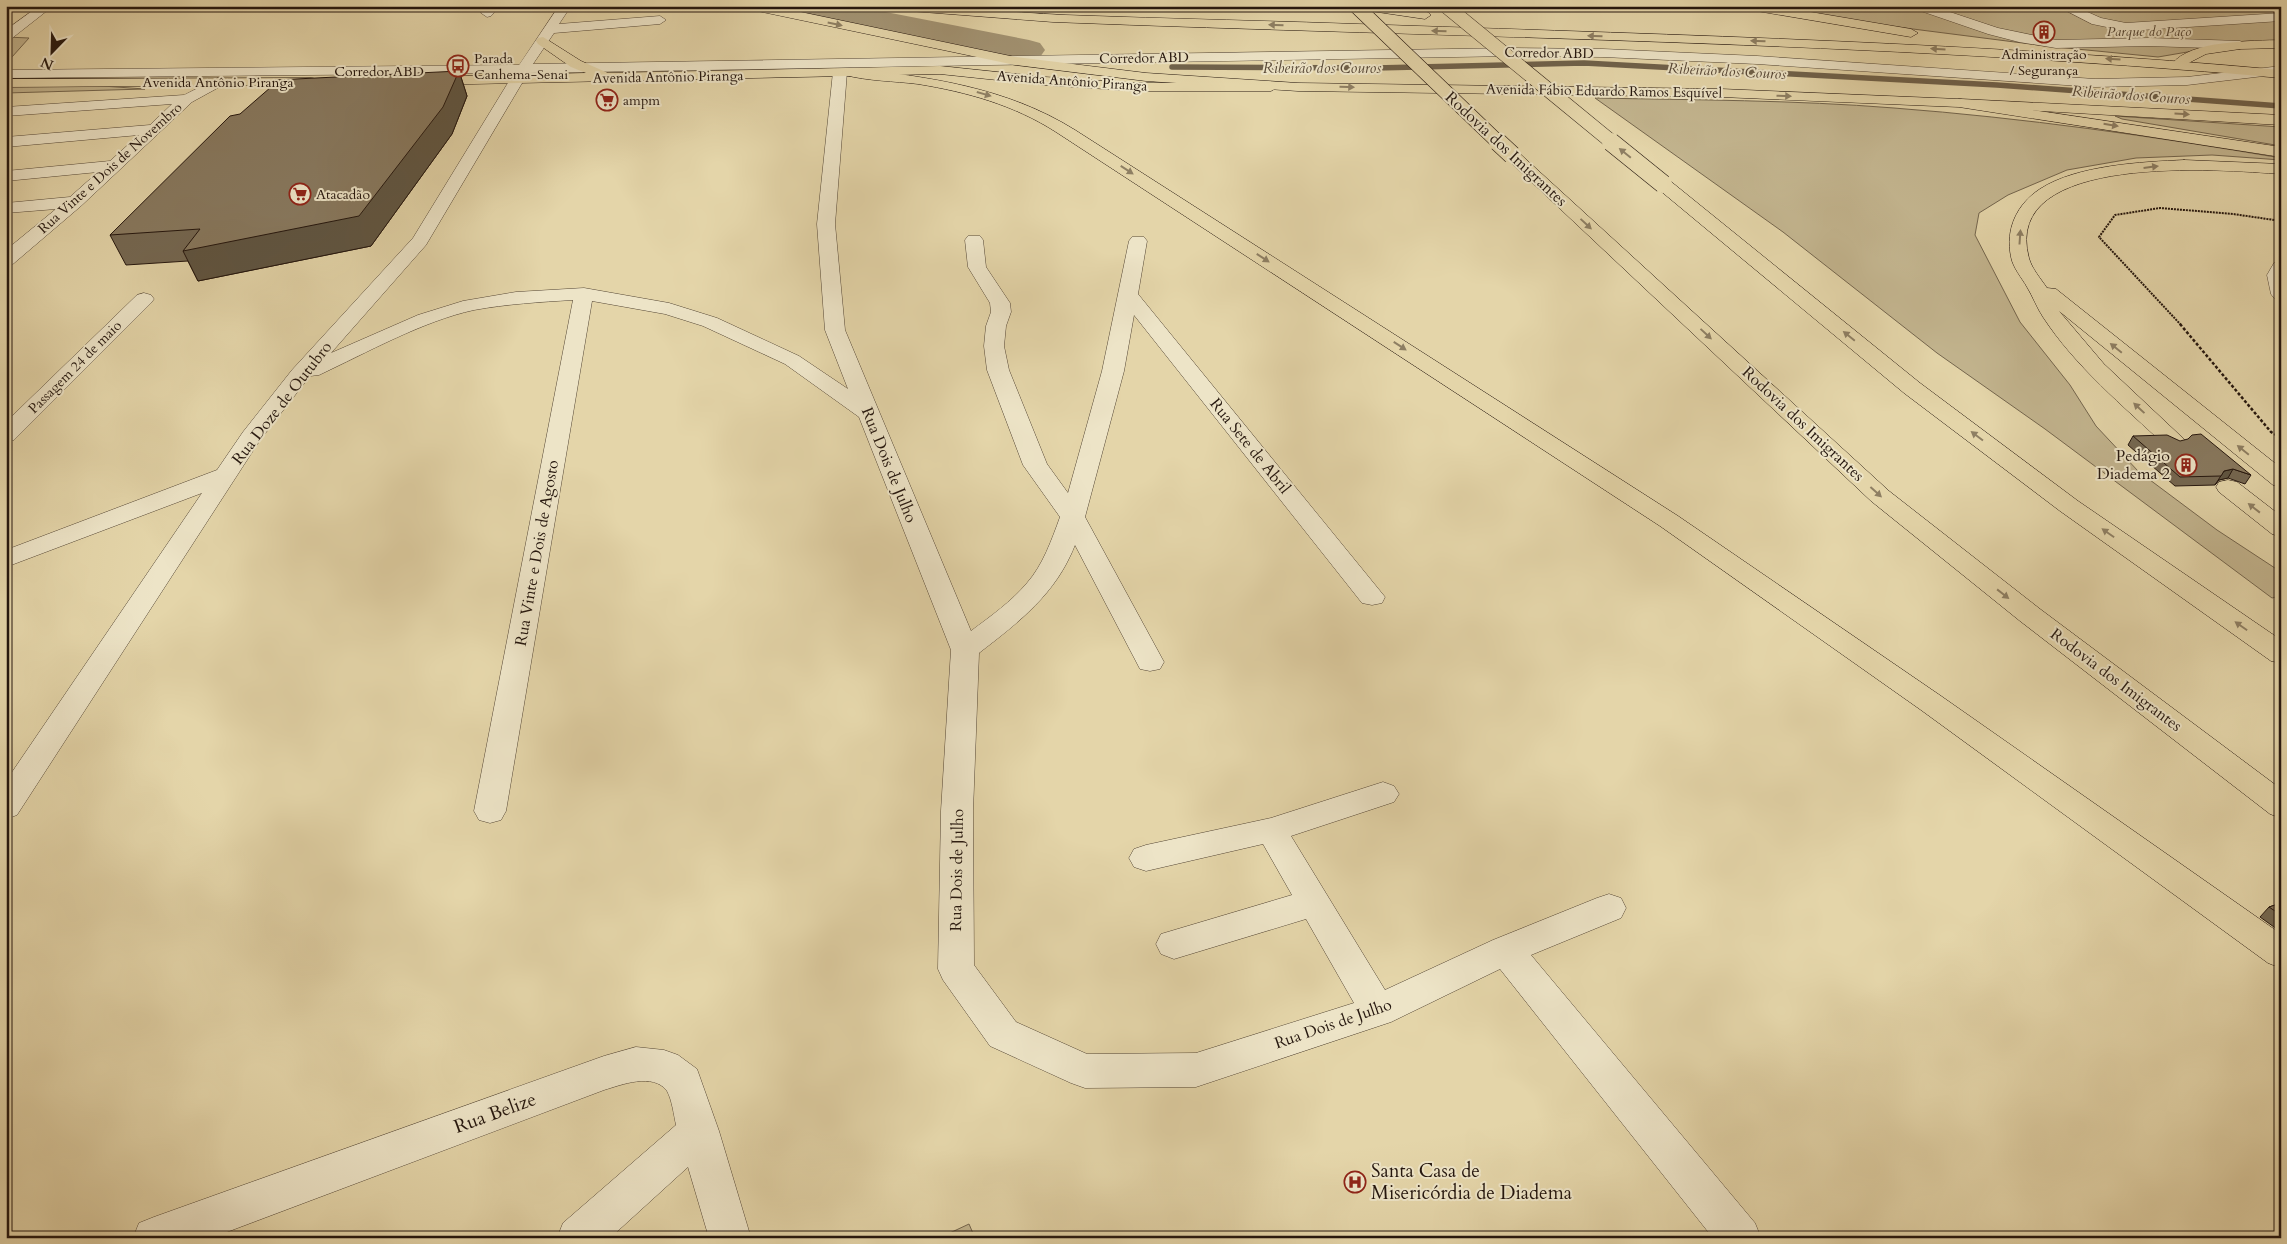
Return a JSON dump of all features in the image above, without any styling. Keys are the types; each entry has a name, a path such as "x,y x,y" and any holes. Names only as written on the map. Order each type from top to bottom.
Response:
{"main road":[{"name":"Avenida Fábio Eduardo Ramos Esquível","path":"753,6 1014,61 1146,77 1298,87 1702,93 1959,103 2281,120"},
{"path":"897,6 1035,16 1782,42 2056,55 2183,62 2281,74"},
{"name":"Rodovia dos Imigrantes","path":"1356,6 1512,155 1880,496 2030,615 2281,806"},
{"path":"1364,6 1575,36"},
{"path":"1446,6 1920,394 2069,506 2281,654"},
{"path":"1751,6 2056,55"},
{"path":"1782,42 1862,36 1871,33 1871,29 1867,26"},
{"path":"547,35 556,52 609,78"},
{"path":"2183,62 2202,51 2240,45 2281,44"},
{"name":"Avenida Antônio Piranga","path":"6,84 218,82 521,74 609,78 940,70 1045,81 1136,87 1298,87"},
{"path":"845,72 922,80 959,87 997,98 1032,112 1091,147 1669,521 1932,703 2281,953"},
{"path":"1959,103 2281,152"},
{"path":"2174,441 2108,379 2054,319 2034,281 2020,260 2021,221 2027,209 2040,198 2064,184 2105,173 2159,166 2224,165 2281,169"},
{"path":"2034,281 2281,480"},
{"path":"2228,487 2281,529"}],"street":[{"path":"6,36 47,6"},
{"name":"Rua Doze de Outubro","path":"6,807 251,437 300,375 420,241 521,74 565,6"},
{"path":"1919,6 2019,38 2056,44 2240,45"},
{"path":"1926,6 1983,24 2006,28 2038,39 2099,43 2183,62"},
{"path":"2062,6 2090,27 2119,31 2125,30 2126,27 2281,17"},
{"path":"2262,6 2281,9"},
{"path":"547,35 660,20"},
{"path":"1983,24 2029,26"},
{"path":"2090,27 2094,39 2099,43"},
{"name":"Corredor ABD","path":"6,74 521,74 586,68 1522,52 1603,53 1757,60 2095,83 2159,83 2281,70"},
{"name":"Rua Dois de Julho","path":"845,72 826,224 835,330 965,650 957,811 956,969 1003,1034 1084,1071 1196,1070 1378,1011 1506,950 1609,908"},
{"name":"Rua Vinte e Dois de Novembro","path":"6,260 15,246 75,202 187,99 218,82"},
{"path":"9,114 187,99"},
{"path":"6,142 155,129"},
{"path":"6,176 113,166"},
{"path":"6,208 75,202"},
{"path":"974,240 978,267 1000,303 1001,312 996,326 994,346 998,370 1014,416 1035,465 1073,517 1150,662"},
{"path":"965,650 1009,616 1039,587 1060,550 1073,517 1113,371 1138,242"},
{"path":"2281,267 2277,275 2281,294"},
{"path":"300,375 409,326 470,305 516,298 584,294 669,309 710,322 792,360 868,413"},
{"name":"Rua Vinte e Dois de Agosto","path":"490,812 584,294"},
{"name":"Rua Sete de Abril","path":"1128,295 1372,597"},
{"name":"Passagem 24 de maio","path":"6,435 144,299"},
{"path":"6,559 226,474"},
{"path":"1146,858 1272,830 1383,794"},
{"path":"1272,830 1378,1011"},
{"path":"1174,944 1314,902"},
{"path":"1506,950 1740,1238"},
{"name":"Rua Belize","path":"154,1238 604,1073 636,1064 664,1067 683,1081 730,1238"},
{"path":"578,1238 698,1131"}],"path":[{"path":"2281,221 2233,214 2160,208 2115,215 2099,237 2169,311 2271,432 2281,438"}],"green space":[{"name":"Parque do Paço","path":"1764,6 2281,6 2281,41 2240,43 2158,57 2046,46 1819,17"},
{"path":"6,37 29,38 12,57 6,58"},
{"path":"88,85 145,89 6,93 6,86"},
{"path":"1595,98 1819,103 1943,112 2088,128 2281,158 2281,160 2212,155 2136,158 2067,170 2008,195 1979,213 1975,235 2020,322 2070,385 2096,426 2138,471 2217,530 2281,572 2281,596 2272,598 2045,429 1937,353 1783,232"},
{"path":"2115,116 2281,127 2281,146 2122,119"},
{"path":"969,1224 975,1238 939,1238"}],"shaded area":[{"path":"1089,6 1297,6 1281,10"}],"building":[{"name":"Atacadão","path":"459,71 443,107 359,216 183,251 200,229 110,235 230,116 240,114 271,87 275,80"},
{"name":"Pedágio Diadema 2","path":"2201,434 2251,475 2233,469 2224,471 2221,476 2180,477 2133,436 2167,435 2180,441 2188,439 2192,435"},
{"path":"2281,903 2281,915 2269,907"}],"waterway":[{"name":"Ribeirão dos Couros","path":"809,6 1029,50"},
{"name":"Ribeirão dos Couros","path":"1172,67 1375,68 1584,63 1997,85 2281,106"}],"place":[{"name":"Administração / Segurança","path":"2044,32"},
{"name":"Parada Canhema-Senai","path":"458,66"},
{"name":"ampm","path":"607,100"},
{"name":"Atacadão","path":"300,194"},
{"name":"Pedágio Diadema 2","path":"2186,465"},
{"name":"Santa Casa de Misericórdia de Diadema","path":"1355,1182"}]}
